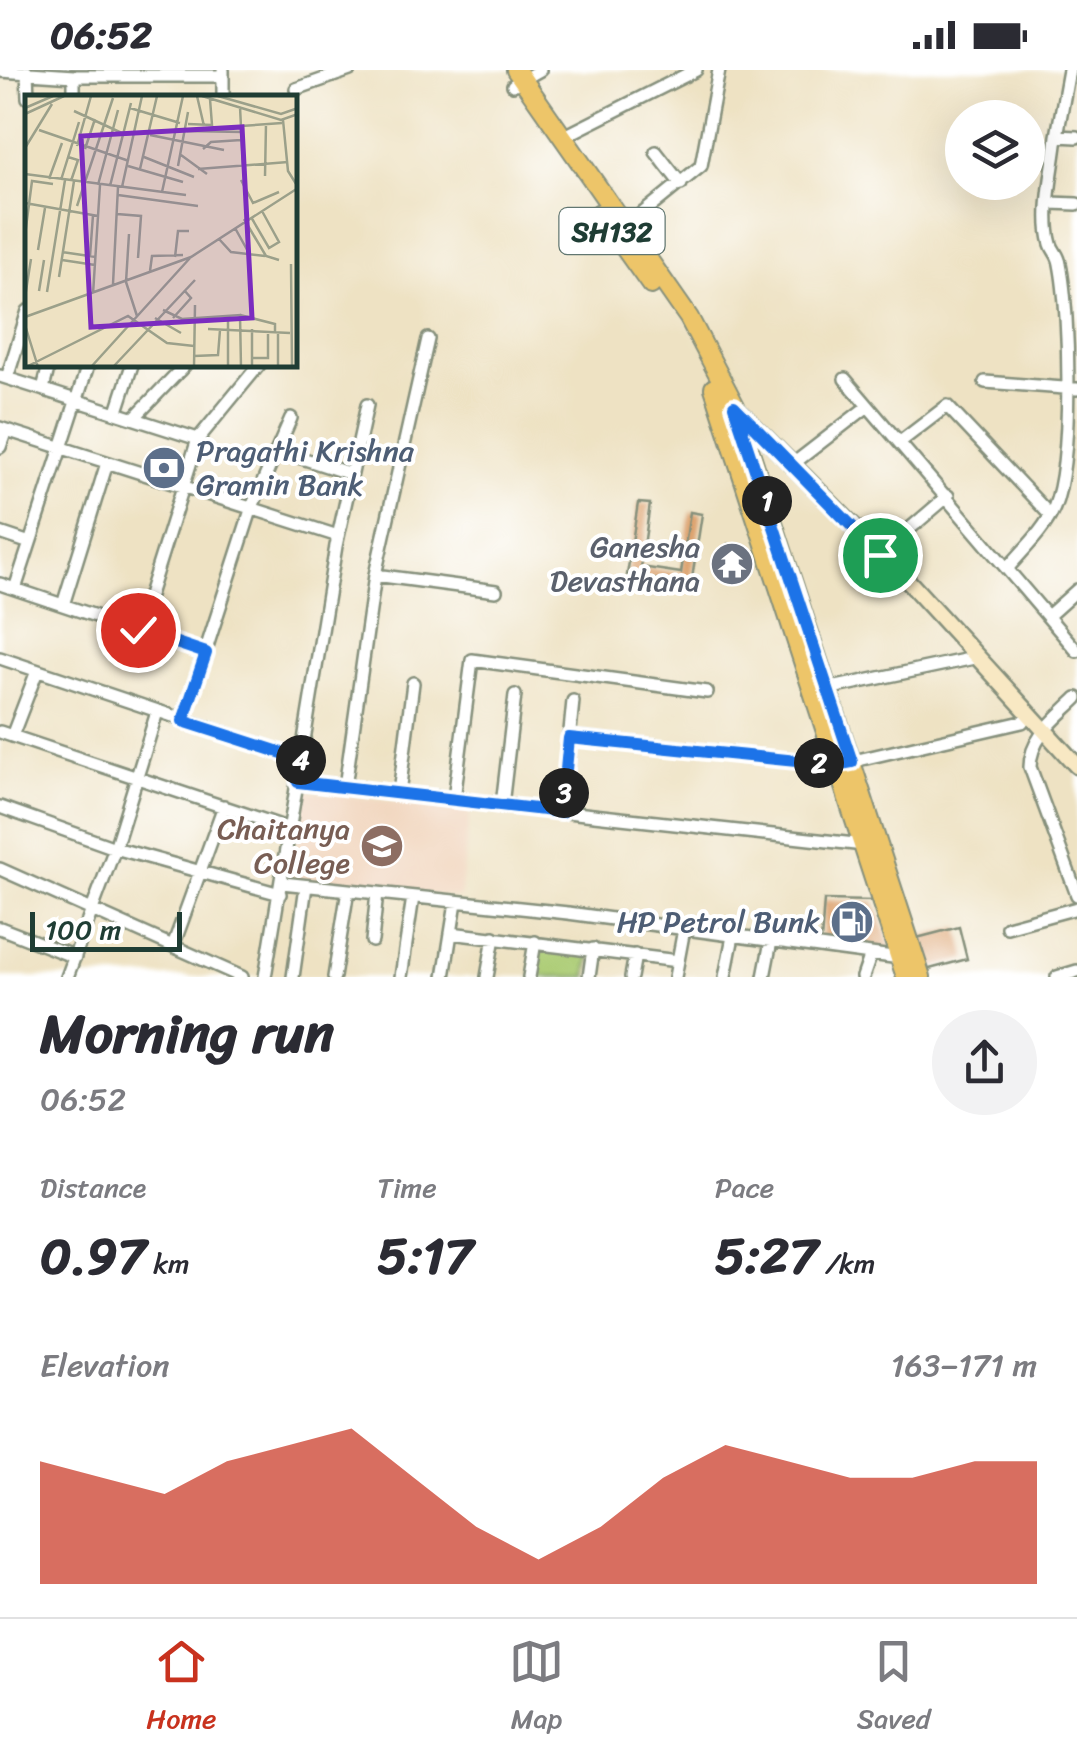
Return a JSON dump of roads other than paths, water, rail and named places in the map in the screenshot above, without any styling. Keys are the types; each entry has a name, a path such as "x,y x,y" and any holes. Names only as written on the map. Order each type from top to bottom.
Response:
{"main road":[{"name":"SH132","path":"513,76 561,138 718,394 742,447 827,690 844,763"},
{"name":"SH132","path":"513,76 620,232 689,318 734,406 742,447 871,846 920,977"},
{"path":"718,394 793,464 1077,766"},
{"name":"SH132","path":"871,846 906,977"}],"street":[{"path":"0,70 74,76 223,73"},
{"path":"513,76 540,70"},
{"path":"561,138 696,70"},
{"path":"620,232 681,184 706,155 719,70"},
{"path":"1007,569 1050,515 1072,389 1072,314 1059,257 1050,244 1057,136 1069,70"},
{"path":"296,89 345,71"},
{"path":"74,76 74,95"},
{"path":"1057,136 1077,137"},
{"path":"656,152 681,184"},
{"path":"1051,203 1077,204"},
{"path":"25,319 3,377 198,439"},
{"path":"346,788 374,574 428,339"},
{"path":"42,389 48,368"},
{"path":"15,589 87,368"},
{"path":"118,411 131,368"},
{"path":"135,416 182,368"},
{"path":"138,630 198,439 257,368"},
{"path":"845,379 1077,651"},
{"path":"985,382 1072,389"},
{"path":"265,977 338,536 367,404"},
{"path":"793,464 868,406"},
{"path":"900,442 948,406 1050,515"},
{"path":"183,721 252,507 291,418"},
{"path":"0,447 3,429 338,536"},
{"path":"277,450 351,474"},
{"path":"1062,457 1077,460"},
{"path":"63,605 108,463"},
{"path":"880,555 948,496"},
{"path":"0,533 30,543"},
{"path":"374,574 496,591"},
{"path":"0,584 206,653"},
{"path":"1048,616 1077,590"},
{"path":"827,690 978,657"},
{"path":"0,658 301,759"},
{"path":"454,800 472,660 707,692"},
{"path":"37,671 4,735 290,829"},
{"path":"399,794 413,683"},
{"path":"502,805 514,695"},
{"path":"1077,698 1043,733 1032,750 1030,768 1077,895"},
{"path":"562,812 573,701"},
{"path":"67,977 115,848 157,712"},
{"path":"569,738 844,763 1022,722 1028,716"},
{"path":"298,782 871,846"},
{"path":"172,946 202,874 224,806"},
{"path":"0,808 202,874 280,889 306,886 413,897 900,958"},
{"path":"0,869 242,977"},
{"path":"293,977 306,886"},
{"path":"334,977 348,890"},
{"path":"372,940 377,893"},
{"path":"401,977 413,897"},
{"path":"444,977 456,902"},
{"path":"1007,926 1077,908"},
{"path":"0,928 74,957"},
{"path":"675,977 684,929"},
{"path":"452,933 678,961"},
{"path":"724,977 733,936"},
{"path":"486,977 494,937"},
{"path":"764,977 771,941"},
{"path":"530,977 535,942"},
{"path":"588,977 593,949"},
{"path":"862,977 871,954"},
{"path":"631,977 635,955"},
{"path":"1057,977 1077,971"}],"place":[{"name":"Pragathi Krishna Gramin Bank","path":"164,468"},
{"name":"Ganesha Devasthana","path":"732,564"},
{"name":"Chaitanya College","path":"382,846"},
{"name":"HP Petrol Bunk","path":"852,922"}]}
